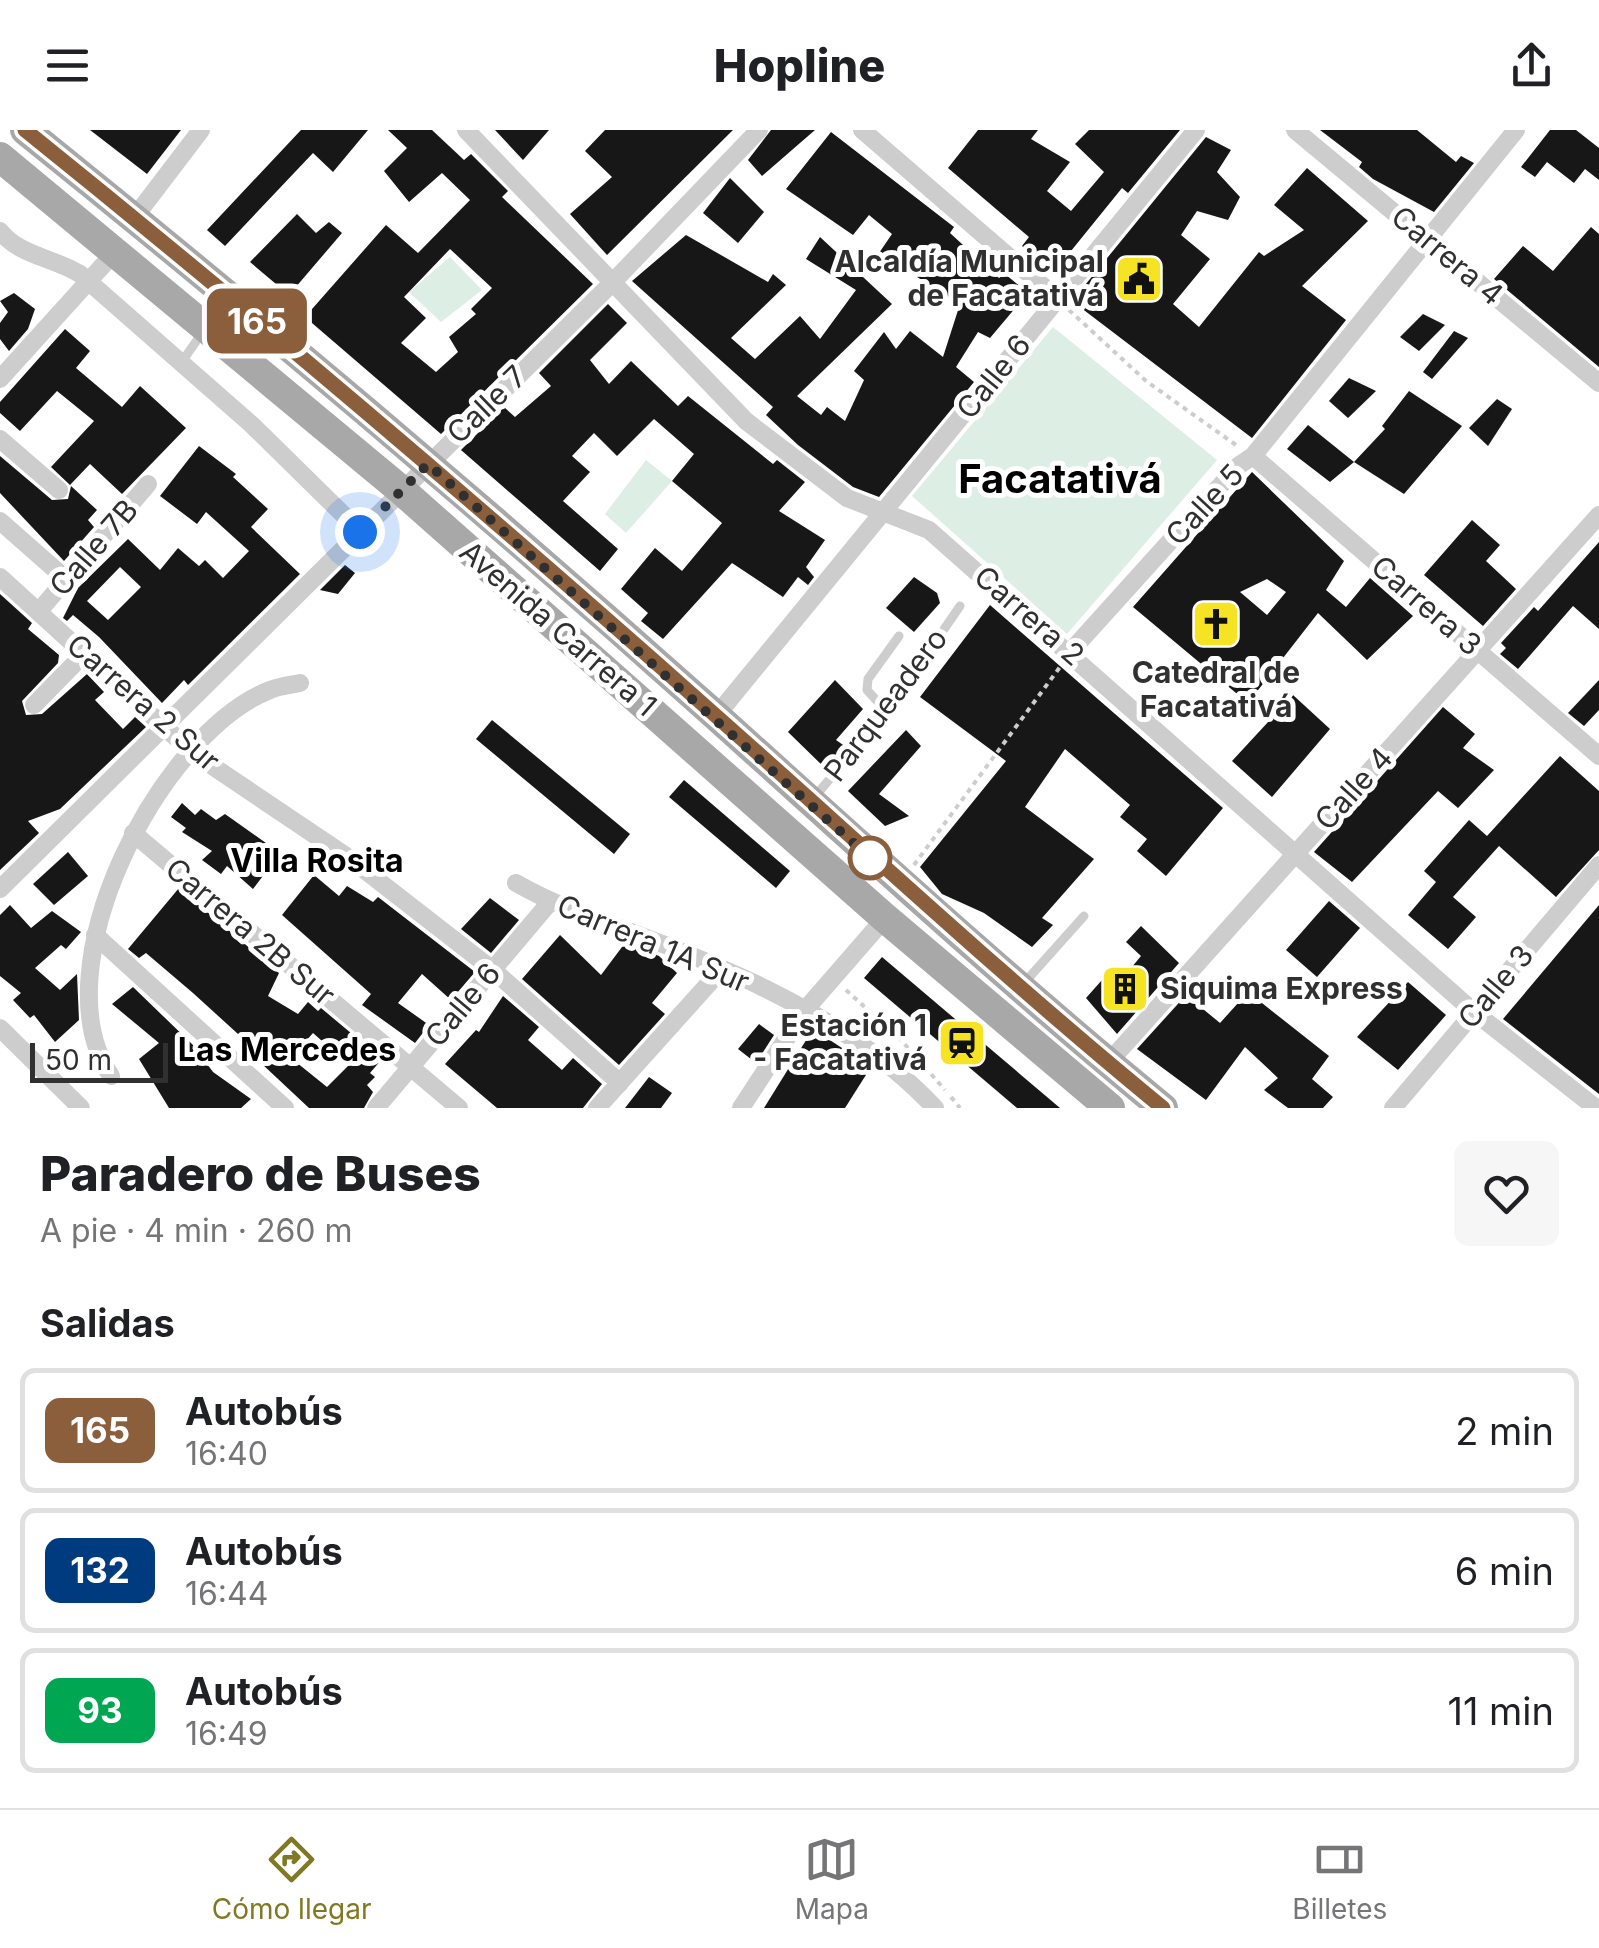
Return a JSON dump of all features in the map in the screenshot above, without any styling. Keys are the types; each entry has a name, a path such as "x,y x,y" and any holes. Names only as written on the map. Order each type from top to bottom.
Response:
{"main road":[{"name":"Avenida Carrera 1","path":"25,130 428,464 716,716 900,885 1163,1108"},
{"name":"Avenida Carrera 1","path":"0,158 401,490 886,918 1110,1108"}],"street":[{"path":"134,218 201,130"},
{"name":"Carrera 2","path":"466,130 746,421 848,498 929,530 977,583 1072,651 1474,1012 1596,1108"},
{"name":"Calle 7","path":"1,887 611,284 759,130"},
{"path":"862,130 1058,299"},
{"name":"Calle 6","path":"716,716 1196,130"},
{"name":"Calle 5","path":"1072,651 1238,466 1252,456 1516,130"},
{"name":"Carrera 4","path":"1306,133 1427,240 1599,382"},
{"path":"0,231 6,255 54,258 85,281 251,424 360,532"},
{"path":"0,379 115,252"},
{"path":"0,440 59,490"},
{"name":"Carrera 3","path":"1252,456 1599,756"},
{"name":"Calle 7B","path":"39,611 148,484"},
{"name":"Calle 4","path":"1108,1064 1599,516"},
{"path":"0,520 67,580"},
{"name":"Carrera 2 Sur","path":"0,576 192,753 349,858 493,970 620,1083"},
{"path":"34,706 85,654"},
{"path":"111,1076 90,1009 95,935 133,833 192,753 240,708 270,690 300,683"},
{"name":"Carrera 2B Sur","path":"133,833 459,1108"},
{"name":"Calle 3","path":"1393,1108 1599,866"},
{"name":"Carrera 1A Sur","path":"516,882 550,902 721,970 806,1010 877,1052 935,1108"},
{"name":"Calle 6","path":"376,1108 550,902"},
{"path":"742,1108 806,1010 886,918"},
{"path":"95,935 285,1108"},
{"path":"597,1108 721,970"},
{"path":"0,1028 81,1108"}],"lane":[{"path":"180,364 205,327"},
{"name":"Parqueadero","path":"810,803 887,712 960,606"},
{"path":"887,712 867,690 868,679 899,636"},
{"path":"1020,988 1084,916"}],"path":[{"path":"1058,299 1146,382 1252,456"},
{"path":"900,885 1072,651"},
{"path":"832,977 902,1040 960,1108"}],"shaded area":[{"path":"450,257 482,290 441,322 409,292"},
{"path":"1053,327 1217,460 1067,634 912,496"},
{"path":"646,460 672,481 626,533 605,514"}],"building":[{"path":"90,130 181,130 147,174"},
{"path":"301,130 368,130 333,172 313,153 225,246 207,230"},
{"path":"388,130 432,130 464,160 471,154 508,191 502,197 593,284 441,434 305,317 386,225 418,253 470,200 442,173 409,202 384,171 407,148","holes":["450,249 492,288 471,309 476,314 449,337 458,352 436,372 401,343 426,318 404,297"]},
{"path":"495,130 549,130 523,160"},
{"path":"605,130 733,130 607,255 570,214 612,177 585,151"},
{"path":"771,130 815,130 762,176 748,160"},
{"path":"978,130 1038,130 1031,139 1070,162 1047,191 1071,211 1104,172 1075,144 1089,130 1180,130 1128,193 1122,188 1054,272 1022,246 1029,237 948,168"},
{"path":"1320,130 1417,130 1456,162 1461,156 1474,163 1434,212 1373,179 1359,167 1362,162"},
{"path":"1550,130 1576,130 1599,148 1599,180 1585,169 1574,183 1547,162 1535,177 1521,167"},
{"path":"831,132 954,227 950,233 999,278 1005,274 1028,293 990,338 978,332 956,367 974,382 879,497 853,487 798,445 766,415 773,407 632,281 686,235 768,282 773,274 786,285 731,338 755,359 800,316 820,339 856,290 806,259 820,237 892,304 797,396 821,415 827,407 845,421 864,380 854,371 884,332 896,349 910,331 943,357 960,304 879,253 892,234 869,215 853,235 786,189"},
{"path":"1206,137 1231,150 1217,172 1240,197 1228,220 1197,211 1181,235 1210,259 1173,304 1199,327 1259,252 1264,256 1304,230 1274,205 1307,168 1368,221 1302,286 1346,320 1252,438 1072,301"},
{"path":"730,178 764,212 738,243 703,213"},
{"path":"297,214 316,233 329,222 342,233 289,295 250,262"},
{"path":"1591,227 1599,234 1599,367 1494,279 1523,246 1553,271"},
{"path":"14,293 35,309 28,329 9,351 0,339 0,323 8,312 0,301"},
{"path":"608,304 627,323 590,360 609,384 631,361 678,406 688,396 773,464 777,460 805,482 779,511 825,540 806,567 814,577 808,585 798,577 783,597 732,563 663,639 641,621 648,613 621,589 655,548 682,571 722,523 672,481 694,454 654,419 617,456 594,433 572,456 590,472 563,501 618,549 600,571 461,450 504,407 515,417 551,386 539,373"},
{"path":"1423,314 1445,325 1419,351 1400,337"},
{"path":"65,329 90,351 76,368 122,407 140,386 186,428 122,494 90,464 70,485 51,467 94,421 57,391 20,431 0,413 0,402"},
{"path":"1454,331 1468,338 1432,379 1423,372"},
{"path":"1349,378 1376,391 1348,418 1329,401"},
{"path":"1409,391 1462,426 1404,494 1354,462 1385,429 1382,426"},
{"path":"1497,399 1512,409 1488,446 1469,428"},
{"path":"1308,425 1354,462 1330,482 1287,449"},
{"path":"199,446 236,474 233,477 268,509 251,527 300,574 188,685 184,680 162,703 99,637 73,615 67,621 63,618 78,588 128,539 160,570 178,548 199,566 205,560 223,578 249,551 206,512 197,524 160,496","holes":["120,567 141,587 108,620 87,601"]},
{"path":"0,456 52,500 68,499 71,486 97,510 88,520 94,527 64,561 0,493"},
{"path":"1252,472 1344,561 1326,590 1346,607 1370,578 1413,616 1367,660 1318,613 1248,703 1133,607","holes":["1267,579 1286,592 1267,615 1240,592"]},
{"path":"1472,520 1500,545 1486,561 1516,589 1483,626 1424,575"},
{"path":"1599,542 1599,629 1573,606 1518,669 1500,654 1506,648 1501,643 1534,607 1538,611"},
{"path":"345,565 355,573 338,594 320,590"},
{"path":"914,577 937,593 940,603 914,632 886,608"},
{"path":"0,594 32,623 28,629 59,655 58,663 22,701 26,715 42,714 87,674 104,692 95,700 123,729 135,717 146,727 60,809 28,821 39,833 0,870"},
{"path":"990,605 1223,808 1166,876 1137,851 1147,839 1120,817 1130,805 1065,749 1025,807 1094,859 1042,918 1053,925 1032,947 984,913 942,894 920,867 1006,761 920,697"},
{"path":"835,680 863,709 836,740 846,747 827,770 788,732"},
{"path":"1599,680 1599,710 1584,726 1568,713"},
{"path":"1293,695 1330,729 1272,797 1232,761"},
{"path":"1443,707 1475,734 1463,748 1494,770 1458,808 1438,791 1352,882 1314,852"},
{"path":"492,720 630,834 614,854 476,739"},
{"path":"906,730 921,746 879,794 909,816 885,826 848,791"},
{"path":"1560,756 1599,791 1599,850 1556,897 1499,846 1453,897 1476,917 1448,949 1408,915 1436,882 1424,871 1469,820 1487,836"},
{"path":"684,780 790,871 776,888 669,797"},
{"path":"182,803 195,815 201,809 216,820 225,814 280,853 253,889 227,866 221,874 202,860 212,851 182,832 186,828 171,817"},
{"path":"68,852 88,876 54,905 33,884"},
{"path":"314,875 339,896 347,886 373,902 378,897 475,972 451,1000 422,974 398,1003 429,1025 415,1043 362,1005 371,994 282,915"},
{"path":"179,888 279,973 268,996 298,1014 308,1002 318,1011 321,1008 382,1059 370,1073 375,1077 367,1085 373,1092 364,1108 309,1108 262,1064 249,1044 193,993 146,953 139,958 128,949","holes":["313,1033 349,1065 327,1087 291,1058"]},
{"path":"490,898 519,920 491,953 461,929"},
{"path":"1329,901 1360,928 1317,977 1286,950"},
{"path":"10,905 31,928 52,911 81,932 66,949 61,945 35,968 60,990 77,974 79,1020 55,1042 34,1015 30,1018 13,1000 21,993 0,976 0,915"},
{"path":"1599,905 1599,1094 1503,1019"},
{"name":"Siquima Express","path":"1141,926 1179,963 1117,1034 1086,998 1110,971 1121,980 1141,956 1126,942"},
{"path":"560,935 601,975 625,943 659,956 677,973 652,1003 665,1014 619,1065 522,979"},
{"name":"Estación 1 - Facatativá","path":"882,957 1060,1108 1017,1108 864,978"},
{"path":"1408,982 1446,1015 1398,1070 1357,1037"},
{"path":"133,987 193,1045 213,1072 251,1099 241,1108 169,1108 139,1059 159,1043 112,1004"},
{"path":"1248,992 1329,1056 1312,1079 1333,1097 1323,1108 1288,1108 1264,1090 1278,1078 1245,1047 1206,1100 1137,1049 1186,995 1220,1023"},
{"path":"503,996 539,1027 528,1040 562,1070 573,1058 602,1084 583,1108 497,1108 445,1064 476,1030 479,1032"},
{"path":"759,1024 774,1035 756,1063 738,1049"},
{"path":"813,1029 871,1067 845,1108 764,1108"},
{"path":"649,1077 672,1093 661,1108 625,1108"}],"bus line":[{"name":"165","path":"25,130 428,464 716,716 900,885 1163,1108"}],"place":[{"name":"Alcaldía Municipal de Facatativá","path":"1139,279"},
{"name":"Catedral de Facatativá","path":"1216,624"},
{"name":"Siquima Express","path":"1125,989"},
{"name":"Estación 1 - Facatativá","path":"962,1043"}],"district":[{"name":"Facatativá","path":"1060,479"},
{"name":"Villa Rosita","path":"317,861"},
{"name":"Las Mercedes","path":"287,1050"}],"route":[{"path":"360,532 428,464 716,716 877,864 870,858"}]}
